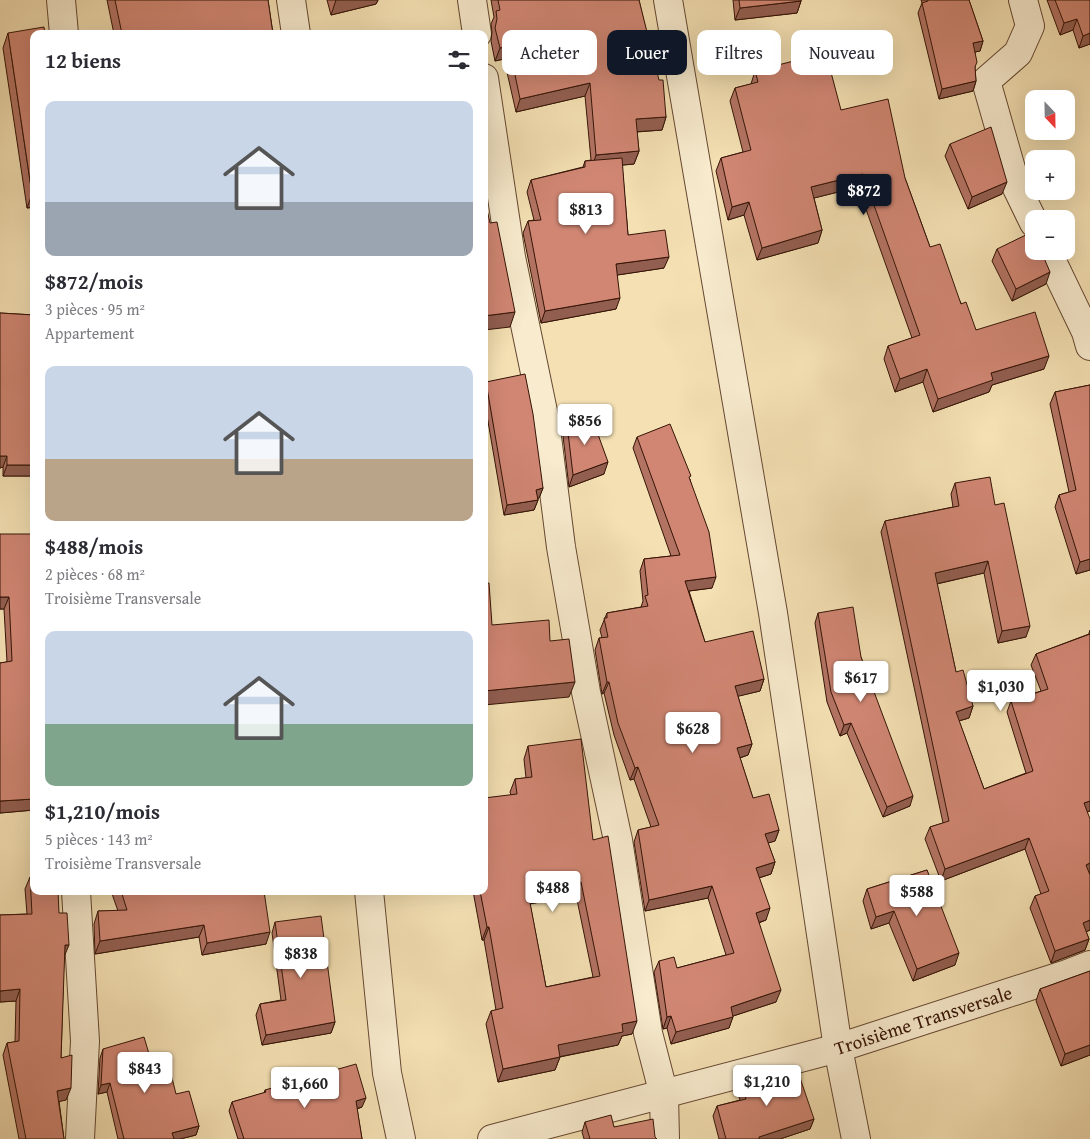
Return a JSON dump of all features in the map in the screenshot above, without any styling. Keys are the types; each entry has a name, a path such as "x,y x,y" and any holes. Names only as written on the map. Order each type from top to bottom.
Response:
{"street":[{"path":"61,0 64,30"},
{"path":"291,0 295,30"},
{"path":"472,0 476,30"},
{"path":"668,0 773,613 838,1048 856,1139"},
{"path":"1023,0 1030,26 1018,53 986,81 1016,186 1028,210"},
{"path":"488,104 512,257 545,421 561,547 586,692 618,840 648,1033 664,1095 665,1139"},
{"path":"1051,260 1086,332 1090,346"},
{"path":"76,895 85,1041 80,1139"},
{"path":"369,895 387,1073 401,1139"},
{"name":"Troisième Transversale","path":"492,1139 838,1048 1090,965"}],"building":[{"path":"115,0 268,0 272,30 121,30"},
{"path":"498,0 639,0 646,30 607,30 607,75 658,75 659,80 663,80 666,117 636,119 639,151 596,155 590,83 520,99 515,75 597,75 597,30 502,30 502,48 500,48 495,28 496,11 500,10"},
{"path":"739,0 801,0 801,1 740,8"},
{"path":"928,0 969,0 983,41 973,43 977,62 975,67 976,81 942,89 922,3"},
{"path":"1055,0 1090,0 1090,33 1083,36 1077,19 1064,23"},
{"path":"44,27 44,30 30,30 30,181 8,33"},
{"path":"791,62 791,75 832,75 841,110 888,99 905,178 930,247 940,244 961,304 966,302 976,330 1035,312 1049,356 991,373 993,380 938,399 927,369 900,379 888,346 920,335 863,174 811,187 822,230 762,248 749,202 732,207 721,158 751,150 735,88 758,82 756,75 781,75 781,64"},
{"path":"991,127 1007,182 972,197 950,144"},
{"path":"622,158 628,235 665,230 669,257 616,264 620,298 545,311 528,221 541,220 531,180 585,167 585,161"},
{"path":"488,214 490,223 497,222 515,312 488,315"},
{"path":"1025,235 1025,260 1045,260 1050,272 1016,289 997,249"},
{"path":"0,313 30,315 30,465 7,465 7,456 0,456"},
{"path":"525,374 533,414 543,488 536,490 538,500 507,505 488,394 488,382"},
{"path":"1090,385 1090,559 1080,562 1059,495 1076,490 1055,392"},
{"path":"591,415 608,462 573,475 567,424"},
{"path":"670,424 691,476 689,477 709,532 716,577 685,581 705,642 753,631 764,679 735,686 752,744 737,748 753,798 769,794 779,830 765,834 775,862 756,868 770,908 756,913 781,990 731,1007 733,1017 676,1032 671,1016 667,1017 659,961 674,957 677,968 734,953 712,886 649,900 638,830 659,825 638,767 635,768 618,723 609,682 607,682 599,638 608,637 604,618 607,618 607,613 648,606 645,596 648,595 644,559 680,555 637,437"},
{"path":"990,477 995,505 1004,503 1030,626 1002,631 988,561 935,573 956,672 963,670 973,706 956,712 984,789 1033,771 1011,701 1048,689 1036,654 1090,634 1090,801 1084,803 1090,819 1090,863 1086,865 1090,875 1090,920 1083,923 1089,939 1055,951 1035,896 1049,891 1029,838 945,869 930,827 949,821 885,521 959,506 955,483"},
{"path":"0,534 30,534 30,799 0,801 0,663 12,661 9,597 0,597"},
{"path":"488,583 492,625 549,620 550,641 569,639 575,682 488,691"},
{"path":"853,607 861,657 913,796 887,807 851,723 844,725 831,692 818,613"},
{"path":"581,739 593,840 608,836 637,1021 622,1024 623,1032 558,1045 560,1057 503,1069 491,1011 503,1008 489,927 487,927 481,895 488,895 488,798 517,794 515,779 532,777 528,746","holes":["581,882 600,976 546,987 528,892"]},
{"path":"927,870 959,953 917,969 894,911 876,917 867,889"},
{"path":"31,895 58,895 59,913 67,913 69,945 65,945 61,1058 72,1055 71,1088 57,1091 64,1139 26,1139 7,1043 19,1041 20,989 0,991 0,915 32,914"},
{"path":"122,895 265,895 270,932 207,943 204,925 100,941 98,911 127,910"},
{"path":"321,916 335,1022 266,1035 260,1004 286,1000 275,922"},
{"path":"1090,971 1090,1045 1065,1054 1040,989"},
{"path":"144,1037 155,1074 170,1070 176,1094 189,1091 199,1126 172,1133 174,1139 124,1139 110,1083 101,1085 103,1049"},
{"path":"356,1064 366,1098 356,1101 362,1139 244,1139 232,1102 266,1092 265,1090"},
{"path":"796,1066 814,1119 759,1137 759,1139 726,1139 717,1106 746,1099 741,1084"},
{"path":"611,1115 614,1127 653,1119 655,1137 657,1139 590,1139 585,1122"}]}
